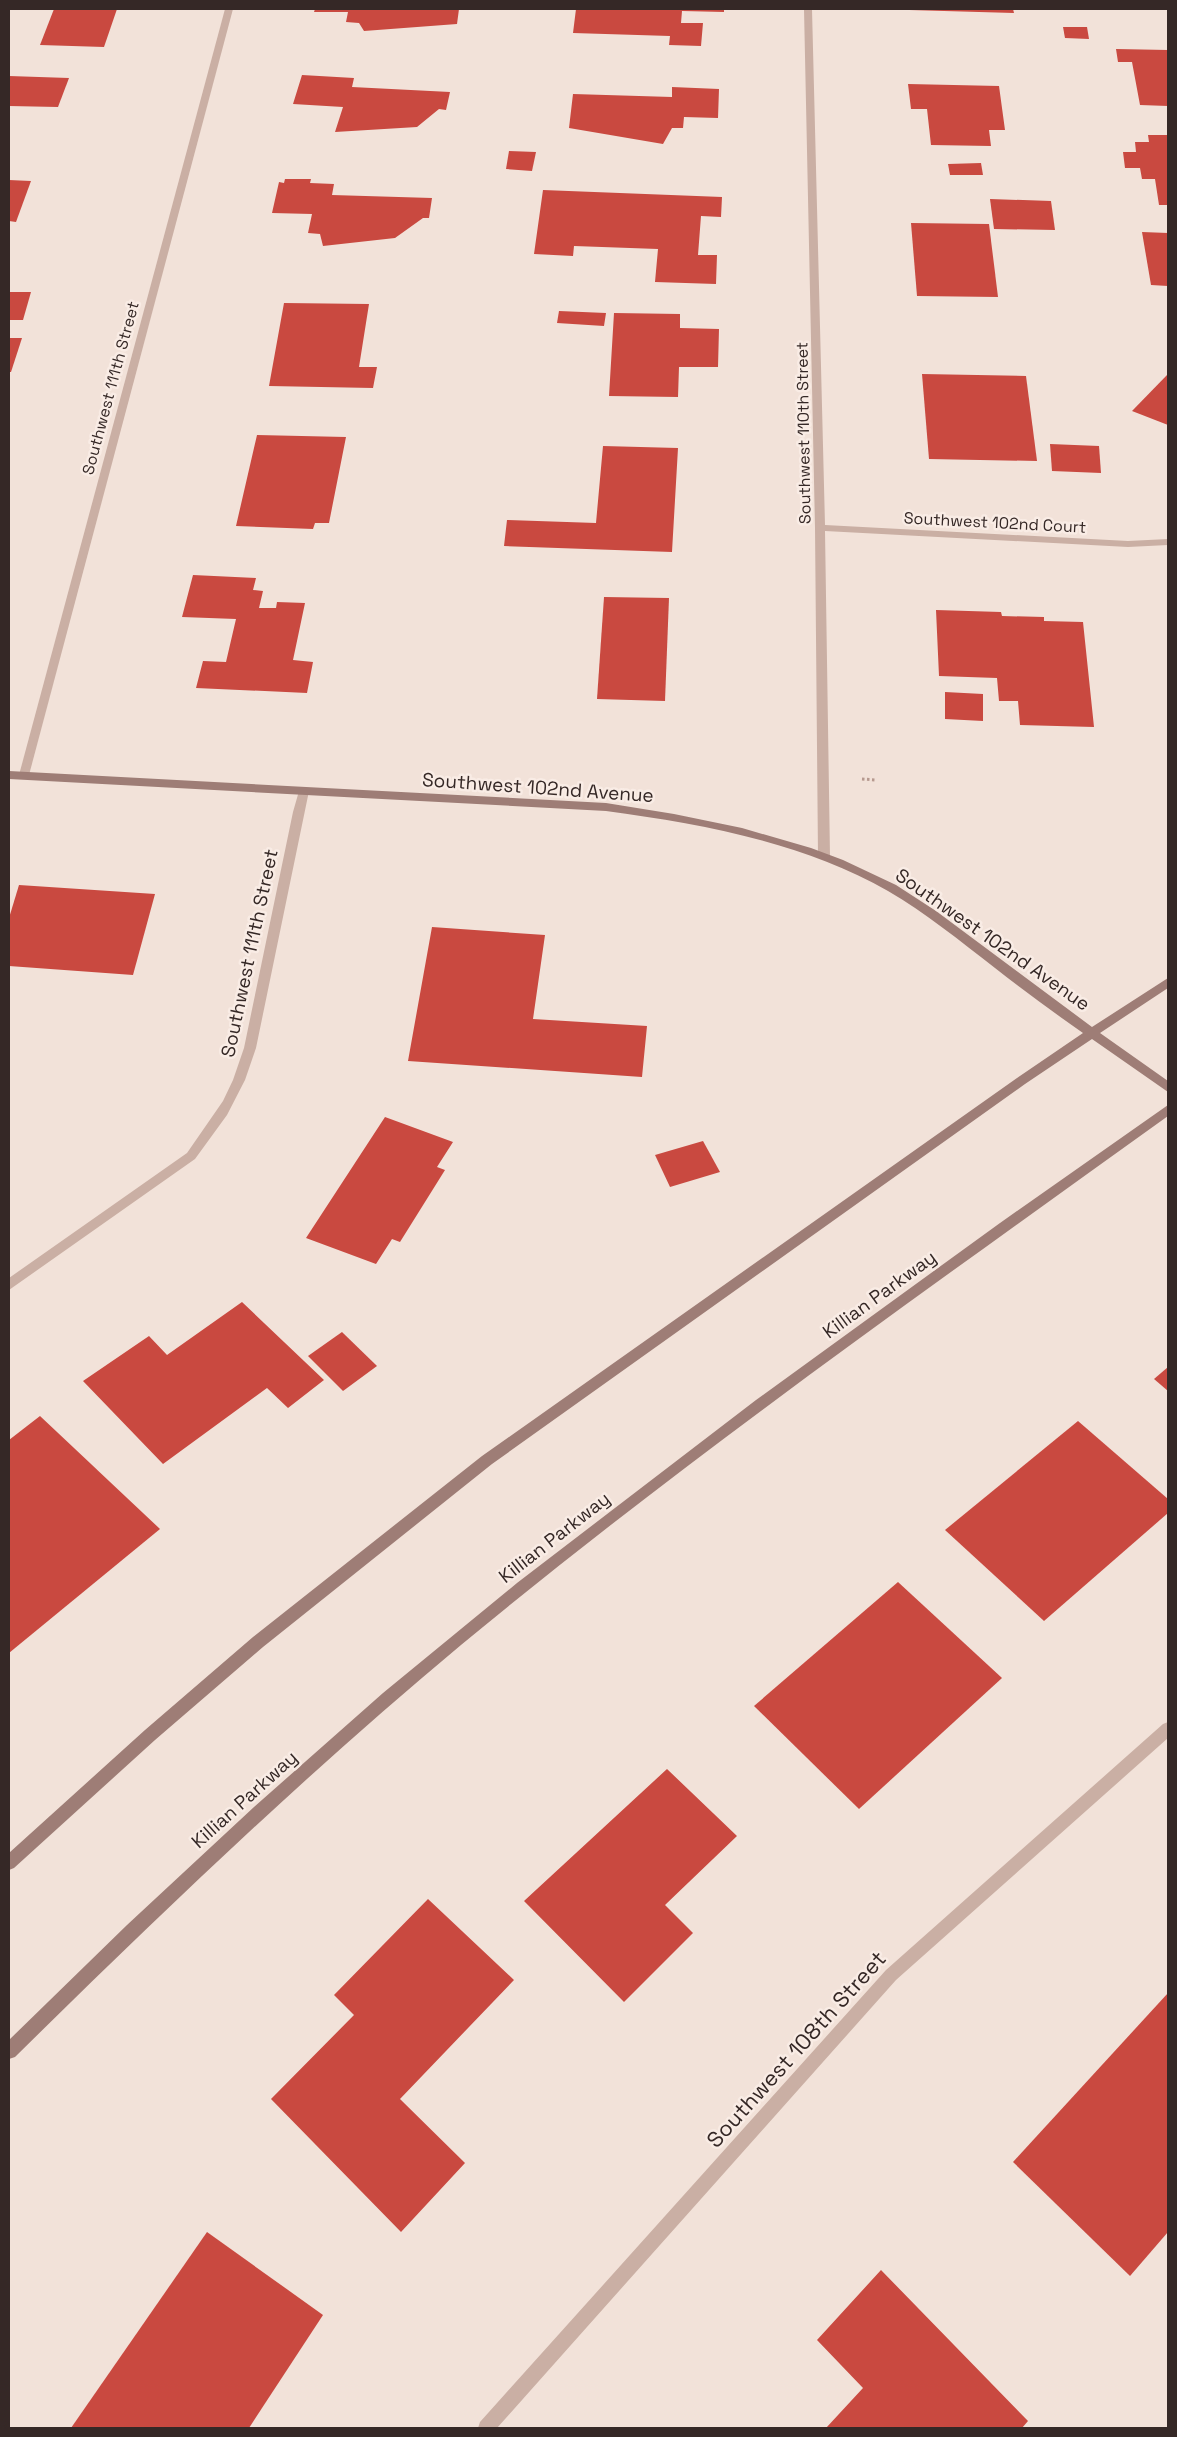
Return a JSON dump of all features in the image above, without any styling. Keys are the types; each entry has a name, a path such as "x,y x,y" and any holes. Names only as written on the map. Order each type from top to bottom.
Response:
{"main road":[{"name":"Southwest 102nd Avenue","path":"9,774 606,807 673,816 782,841 824,856 873,878 898,892 968,941 1048,1003 1168,1086"},
{"path":"9,1863 150,1735 258,1642 487,1460 1092,1032 1168,982"},
{"name":"Killian Parkway","path":"9,2051 237,1831 379,1705 519,1589 668,1473 1168,1110"}],"street":[{"name":"Southwest 111th Street","path":"24,775 229,9"},
{"name":"Southwest 110th Street","path":"808,9 820,528 824,856"},
{"name":"Southwest 102nd Court","path":"820,528 1128,544 1168,542"},
{"name":"Southwest 111th Street","path":"9,1285 191,1156 213,1128 232,1097 246,1062 256,1022 291,845 304,791"},
{"name":"Southwest 108th Street","path":"486,2428 891,1975 1168,1729"}],"path":[{"path":"859,779 876,780"}],"building":[{"path":"54,9 117,9 104,47 40,45"},
{"path":"315,9 459,9 457,24 364,31 359,23 346,22 348,12 314,12"},
{"path":"576,9 724,9 724,12 682,11 681,23 703,23 701,46 669,45 670,36 573,33"},
{"path":"1013,9 1014,13 909,10"},
{"path":"1063,27 1087,27 1089,39 1065,38"},
{"path":"1116,49 1168,50 1168,106 1140,105 1132,62 1118,62"},
{"path":"302,75 354,78 352,87 450,92 446,110 439,109 417,127 335,132 343,107 293,104"},
{"path":"9,76 69,78 58,107 9,106"},
{"path":"908,84 999,86 1005,130 989,130 991,146 931,145 927,109 911,109"},
{"path":"672,87 719,89 718,118 684,117 683,128 672,128 663,144 569,128 573,94 672,97"},
{"path":"1148,135 1168,135 1168,205 1159,205 1155,179 1142,179 1140,168 1125,168 1123,152 1136,152 1135,142 1149,142"},
{"path":"509,151 536,152 532,171 506,169"},
{"path":"981,163 983,175 950,175 948,164"},
{"path":"285,179 311,179 310,183 334,184 332,195 432,198 429,218 423,218 395,238 323,246 320,234 308,233 312,214 272,213 279,182 284,183"},
{"path":"9,180 31,181 16,222 9,221"},
{"path":"543,190 722,197 721,217 701,216 698,255 717,255 716,284 655,282 658,249 574,246 573,256 534,254"},
{"path":"990,199 1051,201 1055,230 994,229"},
{"path":"911,223 989,224 998,297 917,296"},
{"path":"1142,232 1168,233 1168,286 1151,285"},
{"path":"9,292 31,292 23,320 9,320"},
{"path":"284,303 369,304 359,367 377,367 373,388 269,386"},
{"path":"559,311 606,313 604,326 557,323"},
{"path":"614,313 680,314 680,328 719,329 718,367 679,367 678,397 609,396"},
{"path":"9,338 22,338 11,372 9,372"},
{"path":"922,374 1026,376 1037,461 929,459"},
{"path":"1168,374 1168,425 1132,411"},
{"path":"257,435 346,437 329,523 315,523 313,529 236,526"},
{"path":"1050,444 1099,446 1101,473 1052,471"},
{"path":"603,446 678,448 672,552 504,546 507,520 596,523"},
{"path":"193,575 256,578 253,590 263,591 259,608 276,608 277,602 305,603 293,660 313,662 307,693 196,688 203,661 226,662 236,619 182,617"},
{"path":"604,597 669,598 665,701 597,699"},
{"path":"936,610 1001,612 1002,616 1044,617 1044,621 1083,622 1094,727 1020,725 1018,701 999,701 997,678 939,676"},
{"path":"945,692 983,694 983,721 945,719"},
{"path":"19,885 155,894 133,975 9,966 9,918"},
{"path":"432,927 545,935 533,1019 647,1026 642,1077 408,1061"},
{"path":"385,1117 453,1142 437,1167 445,1170 400,1242 392,1239 376,1264 306,1238"},
{"path":"703,1141 720,1172 670,1187 655,1155"},
{"path":"242,1302 324,1380 288,1408 267,1388 163,1464 83,1381 149,1336 167,1355"},
{"path":"342,1332 377,1366 343,1391 308,1356"},
{"path":"1168,1367 1168,1391 1154,1379"},
{"path":"40,1416 160,1529 9,1653 9,1440"},
{"path":"1078,1421 1168,1499 1168,1513 1044,1621 945,1530"},
{"path":"898,1582 1002,1678 859,1809 754,1706"},
{"path":"667,1769 737,1836 665,1905 693,1933 624,2002 524,1901"},
{"path":"428,1899 514,1980 400,2099 465,2163 401,2232 271,2099 354,2015 334,1995"},
{"path":"1168,1993 1168,2232 1130,2276 1013,2162"},
{"path":"207,2232 323,2315 249,2428 71,2428"},
{"path":"881,2270 1028,2421 1022,2428 826,2428 863,2388 817,2340"}]}
